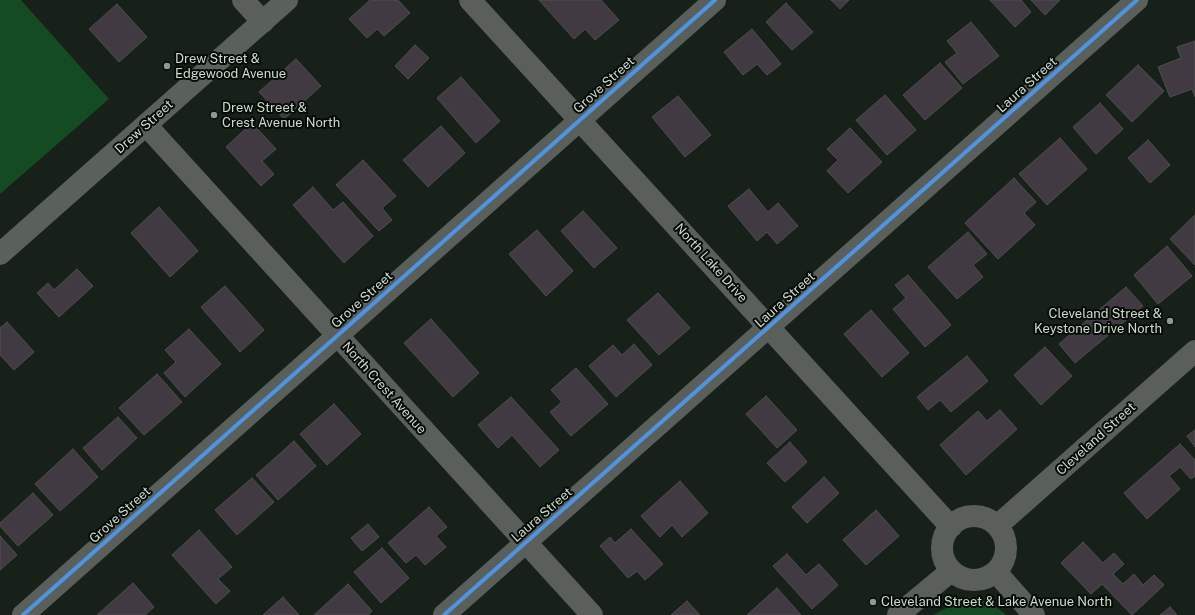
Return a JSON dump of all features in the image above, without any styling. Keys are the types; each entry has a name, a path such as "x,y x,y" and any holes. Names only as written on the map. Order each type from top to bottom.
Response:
{"main road":[{"name":"Drew Street","path":"0,254 287,0"}],"street":[{"path":"243,0 263,22"},
{"name":"North Lake Drive","path":"470,0 951,527"},
{"name":"Grove Street","path":"23,615 715,0"},
{"name":"Laura Street","path":"444,615 1137,0"},
{"name":"North Crest Avenue","path":"146,125 592,615"},
{"name":"Cleveland Street","path":"997,526 1195,351"},
{"path":"979,516 989,520 997,526 1003,534 1006,544 1004,559 996,572 988,578 968,580 951,571 942,554 945,534 951,527 959,520 979,516"},
{"path":"898,615 951,571"},
{"path":"996,572 1034,615"}],"green space":[{"path":"0,0 21,0 109,99 0,194"},
{"path":"967,597 987,601 1007,615 933,615"}],"building":[{"path":"370,0 398,0 410,13 384,36 377,29 367,38 349,19"},
{"path":"539,0 601,0 619,20 595,40 585,29 574,39"},
{"path":"831,0 849,0 840,9"},
{"path":"990,0 1021,0 1031,12 1015,27"},
{"path":"1031,0 1060,0 1045,15"},
{"path":"786,3 813,32 792,50 766,22"},
{"path":"117,4 147,37 119,62 89,29"},
{"path":"971,22 999,56 963,84 945,62 957,53 947,41"},
{"path":"752,29 781,64 767,75 757,64 743,75 724,52"},
{"path":"1195,41 1195,97 1192,89 1170,97 1158,67 1181,58 1177,47"},
{"path":"415,45 429,58 408,79 395,66"},
{"path":"296,59 321,86 284,119 259,92"},
{"path":"940,63 962,88 925,120 903,95"},
{"path":"1138,65 1164,91 1132,122 1106,95"},
{"path":"461,77 500,121 476,143 437,98"},
{"path":"885,95 916,130 887,155 856,120"},
{"path":"678,96 711,135 685,157 652,117"},
{"path":"1100,103 1123,129 1096,154 1073,127"},
{"path":"252,123 276,149 262,161 274,174 261,186 226,147"},
{"path":"441,126 465,153 428,187 403,160"},
{"path":"850,128 882,162 848,193 827,171 838,160 827,149"},
{"path":"1060,138 1087,169 1047,205 1019,174"},
{"path":"1148,140 1170,165 1150,183 1128,158"},
{"path":"363,160 396,196 382,208 392,220 379,231 336,185"},
{"path":"1014,178 1036,202 1024,213 1035,225 998,259 965,223"},
{"path":"313,187 333,210 343,202 373,236 344,263 293,205"},
{"path":"749,189 768,212 778,203 798,226 777,244 767,232 757,241 728,206"},
{"path":"159,207 198,251 170,277 131,233"},
{"path":"583,211 617,248 594,268 561,231"},
{"path":"1195,215 1195,265 1170,239"},
{"path":"537,230 573,271 546,296 509,254"},
{"path":"968,232 987,254 973,265 983,277 957,299 928,267"},
{"path":"1167,246 1192,276 1158,304 1134,275"},
{"path":"77,269 93,286 59,317 37,293 48,283 54,290"},
{"path":"908,275 951,325 925,347 893,309 906,298 895,285"},
{"path":"225,286 264,330 240,352 201,307"},
{"path":"1126,287 1143,306 1075,363 1059,344"},
{"path":"658,293 690,328 659,355 627,320"},
{"path":"871,310 909,353 882,377 844,334"},
{"path":"431,319 479,373 453,397 404,343"},
{"path":"7,322 34,352 14,370 0,355 0,328"},
{"path":"189,329 221,364 185,397 164,373 176,362 165,350"},
{"path":"634,344 652,365 616,397 589,366 613,345 622,355"},
{"path":"1045,347 1072,376 1041,405 1014,375"},
{"path":"967,356 988,381 951,412 940,400 928,410 917,397"},
{"path":"576,368 608,404 571,436 550,412 562,402 551,390"},
{"path":"157,374 182,402 144,435 119,408"},
{"path":"766,396 797,430 777,448 746,414"},
{"path":"511,397 559,450 540,467 512,435 498,448 478,425"},
{"path":"334,404 361,434 327,465 300,434"},
{"path":"1000,410 1017,429 966,475 940,445 978,411 987,421"},
{"path":"118,417 137,438 102,470 83,448"},
{"path":"1195,430 1195,447 1187,436"},
{"path":"294,441 316,466 278,500 256,475"},
{"path":"790,442 807,462 785,482 767,463"},
{"path":"1180,444 1195,460 1195,476 1191,479 1180,467 1169,476 1180,489 1147,519 1124,493"},
{"path":"73,449 98,477 60,511 35,484"},
{"path":"824,477 839,493 807,523 792,507"},
{"path":"252,478 274,502 237,535 215,510"},
{"path":"680,481 708,513 682,537 672,525 660,537 641,516"},
{"path":"33,493 53,515 18,546 0,526 0,523"},
{"path":"429,507 447,527 436,536 446,547 425,565 416,555 406,563 388,543"},
{"path":"876,510 899,536 866,565 843,540"},
{"path":"368,524 379,537 362,551 351,538"},
{"path":"631,529 663,564 645,580 637,571 628,578 600,546 610,537 615,543"},
{"path":"199,530 232,567 218,579 230,591 216,604 172,555"},
{"path":"0,536 17,555 0,570"},
{"path":"1083,542 1103,563 1114,553 1124,564 1113,574 1123,584 1134,574 1143,585 1154,575 1164,585 1132,615 1102,584 1091,594 1061,563"},
{"path":"382,548 409,578 381,603 354,572"},
{"path":"787,554 806,575 819,564 838,585 812,609 773,566"},
{"path":"133,583 154,607 145,615 97,615"},
{"path":"348,584 372,611 368,615 314,615"},
{"path":"777,588 801,615 747,615"},
{"path":"283,597 299,615 263,615"},
{"path":"687,601 700,615 671,615"},
{"path":"1170,607 1177,615 1160,615"}],"cycle path":[{"path":"23,615 715,0"},
{"path":"444,615 1137,0"}],"place":[{"name":"Drew Street & Edgewood Avenue","path":"167,66"},
{"name":"Drew Street & Crest Avenue North","path":"214,115"},
{"name":"Cleveland Street & Keystone Drive North","path":"1170,321"},
{"name":"Cleveland Street & Lake Avenue North","path":"873,602"}]}
